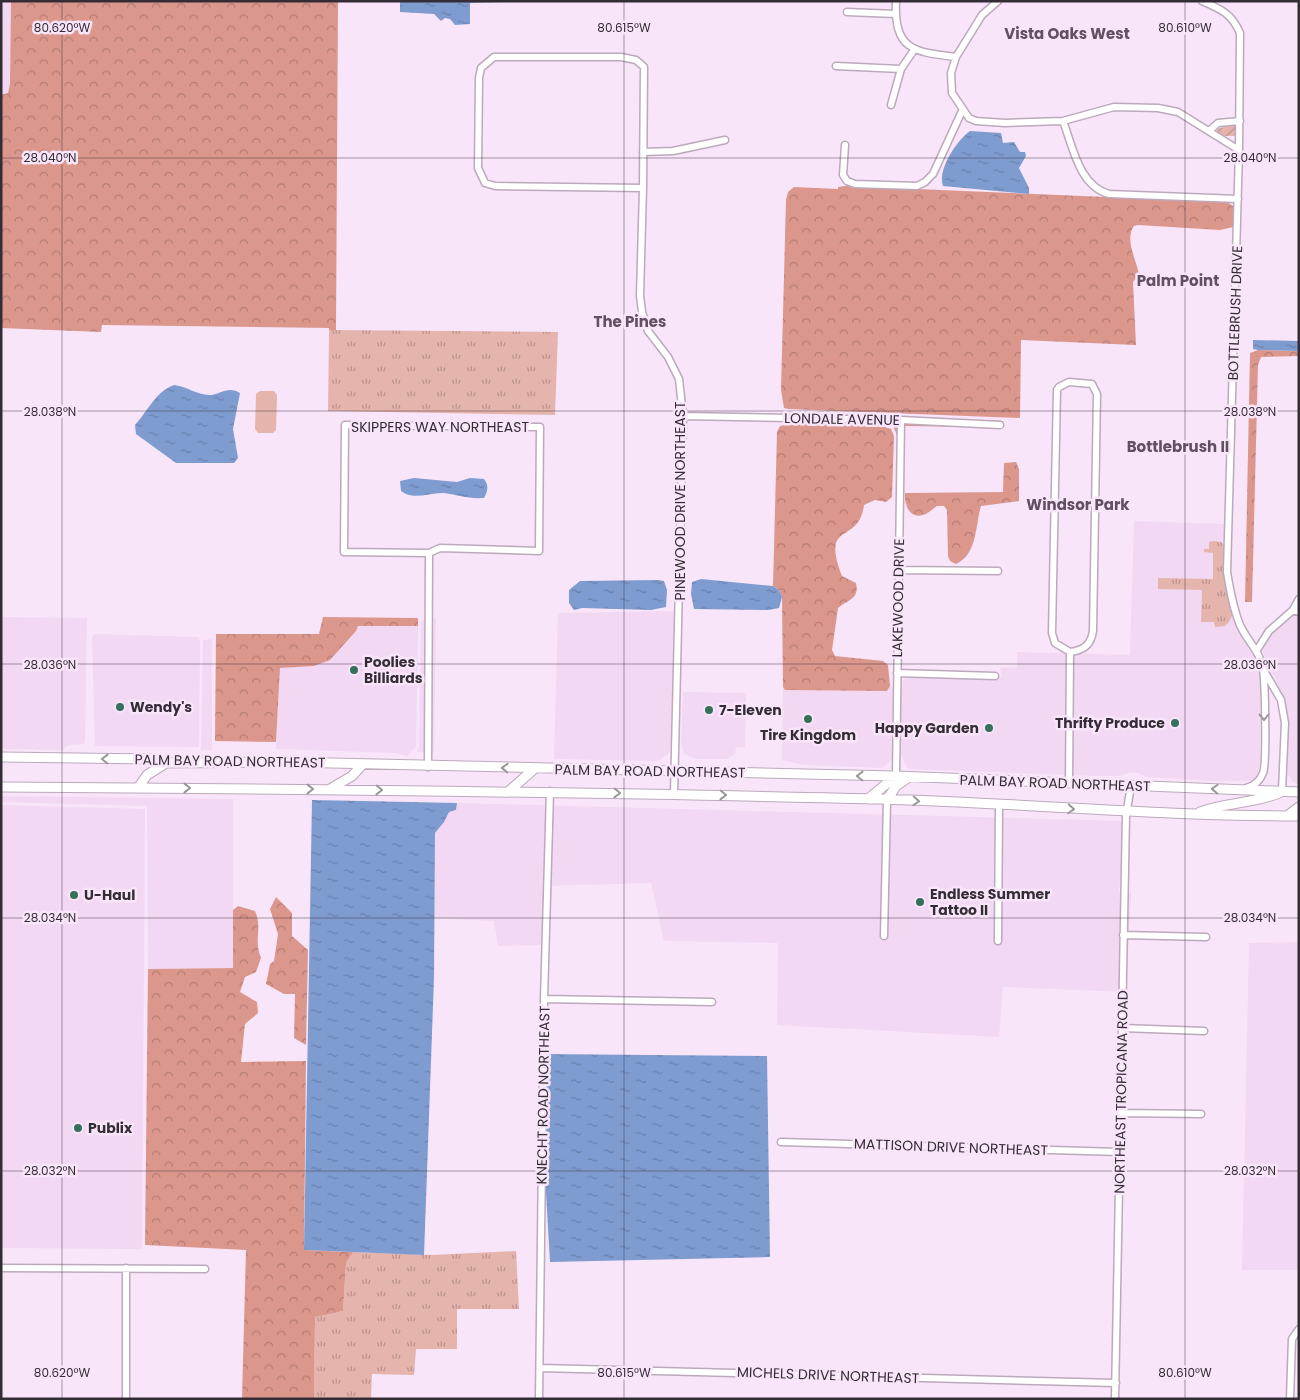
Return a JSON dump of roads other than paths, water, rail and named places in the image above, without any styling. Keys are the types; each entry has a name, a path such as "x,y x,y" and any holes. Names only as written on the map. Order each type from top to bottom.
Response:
{"main road":[{"name":"PALM BAY ROAD NORTHEAST","path":"1,757 153,759 166,763 288,762 428,767 896,776 1299,792"},
{"path":"138,788 147,775 166,763"},
{"path":"330,789 352,776 362,765"},
{"path":"509,791 534,769"},
{"path":"868,799 896,776"},
{"path":"887,800 896,786 909,777"},
{"name":"PALM BAY ROAD NORTHEAST","path":"1,787 550,791 868,799 1126,812 1299,816"},
{"path":"1195,814 1219,804 1264,799 1282,792"},
{"path":"1287,816 1299,807"}],"street":[{"path":"896,1 900,38 914,50 956,57"},
{"path":"998,1 982,15 956,57 950,83 952,93 962,111 976,121 1063,121 1114,106 1142,106 1178,112 1239,150"},
{"name":"BOTTLEBRUSH DRIVE","path":"1202,1 1224,10 1233,18 1240,33 1240,121 1227,572 1240,626 1257,650 1263,668 1281,700 1285,724 1282,792"},
{"path":"847,12 896,14"},
{"path":"891,105 901,69 914,50"},
{"name":"PINEWOOD DRIVE NORTHEAST","path":"643,188 495,186 484,183 478,168 479,78 481,68 494,57 621,57 636,60 644,67 643,188 640,296 642,312 648,331 668,357 679,378 683,416 674,794"},
{"path":"836,66 901,69"},
{"path":"845,145 843,175 847,181 855,184 916,186 925,182 933,174 962,111"},
{"path":"1063,121 1085,178 1099,192 1238,199"},
{"path":"1209,131 1218,123 1240,121"},
{"path":"643,152 673,151 725,140"},
{"path":"1069,382 1086,382 1092,384 1097,394 1092,631 1090,642 1082,650 1070,652 1055,643 1052,633 1057,390 1069,382"},
{"name":"LONDALE AVENUE","path":"683,416 901,420 1000,425"},
{"name":"LAKEWOOD DRIVE","path":"896,776 901,420"},
{"name":"SKIPPERS WAY NORTHEAST","path":"345,425 540,427 539,551 440,548 429,553 344,552 345,425"},
{"path":"428,767 429,553"},
{"path":"898,570 998,571"},
{"path":"1257,650 1269,632 1296,611 1299,599"},
{"path":"1069,783 1070,652"},
{"name":"BOTTLEBRUSH DRIVE","path":"1240,790 1252,786 1264,772 1263,668"},
{"path":"897,673 995,676"},
{"name":"NORTHEAST TROPICANA ROAD","path":"1115,1399 1126,812 1131,786"},
{"name":"KNECHT ROAD NORTHEAST","path":"539,1399 544,999 550,791"},
{"path":"884,936 887,800"},
{"path":"998,941 999,805"},
{"path":"1123,935 1206,937"},
{"path":"544,999 712,1002"},
{"path":"1122,1028 1204,1032"},
{"path":"1121,1113 1201,1114"},
{"name":"MATTISON DRIVE NORTHEAST","path":"781,1142 1120,1152"},
{"path":"1,1268 205,1269"},
{"path":"126,1268 126,1399"},
{"path":"1290,1399 1292,1339 1298,1330"},
{"name":"MICHELS DRIVE NORTHEAST","path":"540,1368 1116,1383"}],"water":[{"path":"400,1 530,1 470,3 470,24 455,25 450,19 445,18 441,21 434,14 400,12"},
{"path":"970,131 1001,133 1003,143 1014,142 1020,152 1025,152 1026,156 1019,168 1029,188 1029,194 943,186 942,179 945,164 959,141"},
{"path":"1253,340 1299,341 1299,351 1253,349"},
{"path":"174,385 205,395 232,390 240,393 233,429 238,458 234,463 176,463 136,434 135,425 152,402 167,388"},
{"path":"414,478 457,482 470,478 484,479 487,484 487,490 484,498 444,493 416,496 401,491 400,481"},
{"path":"701,579 773,586 779,590 782,597 779,608 768,610 694,609 691,594 692,582"},
{"path":"580,581 664,581 667,590 666,607 651,610 582,608 574,610 569,603 569,590"},
{"path":"312,800 457,803 456,810 449,812 435,833 434,978 424,1255 304,1250"},
{"path":"538,1054 767,1056 770,1257 550,1262"}],"place":[{"name":"Poolies Billiards","path":"354,670"},
{"name":"Wendy's","path":"120,707"},
{"name":"7-Eleven","path":"709,710"},
{"name":"Tire Kingdom","path":"808,719"},
{"name":"Thrifty Produce","path":"1175,723"},
{"name":"Happy Garden","path":"989,728"},
{"name":"U-Haul","path":"74,895"},
{"name":"Endless Summer Tattoo II","path":"920,902"},
{"name":"Publix","path":"78,1128"}],"district":[{"name":"Vista Oaks West","path":"1067,33"},
{"name":"Palm Point","path":"1178,280"},
{"name":"The Pines","path":"630,321"},
{"name":"Bottlebrush II","path":"1178,446"},
{"name":"Windsor Park","path":"1078,504"}]}
